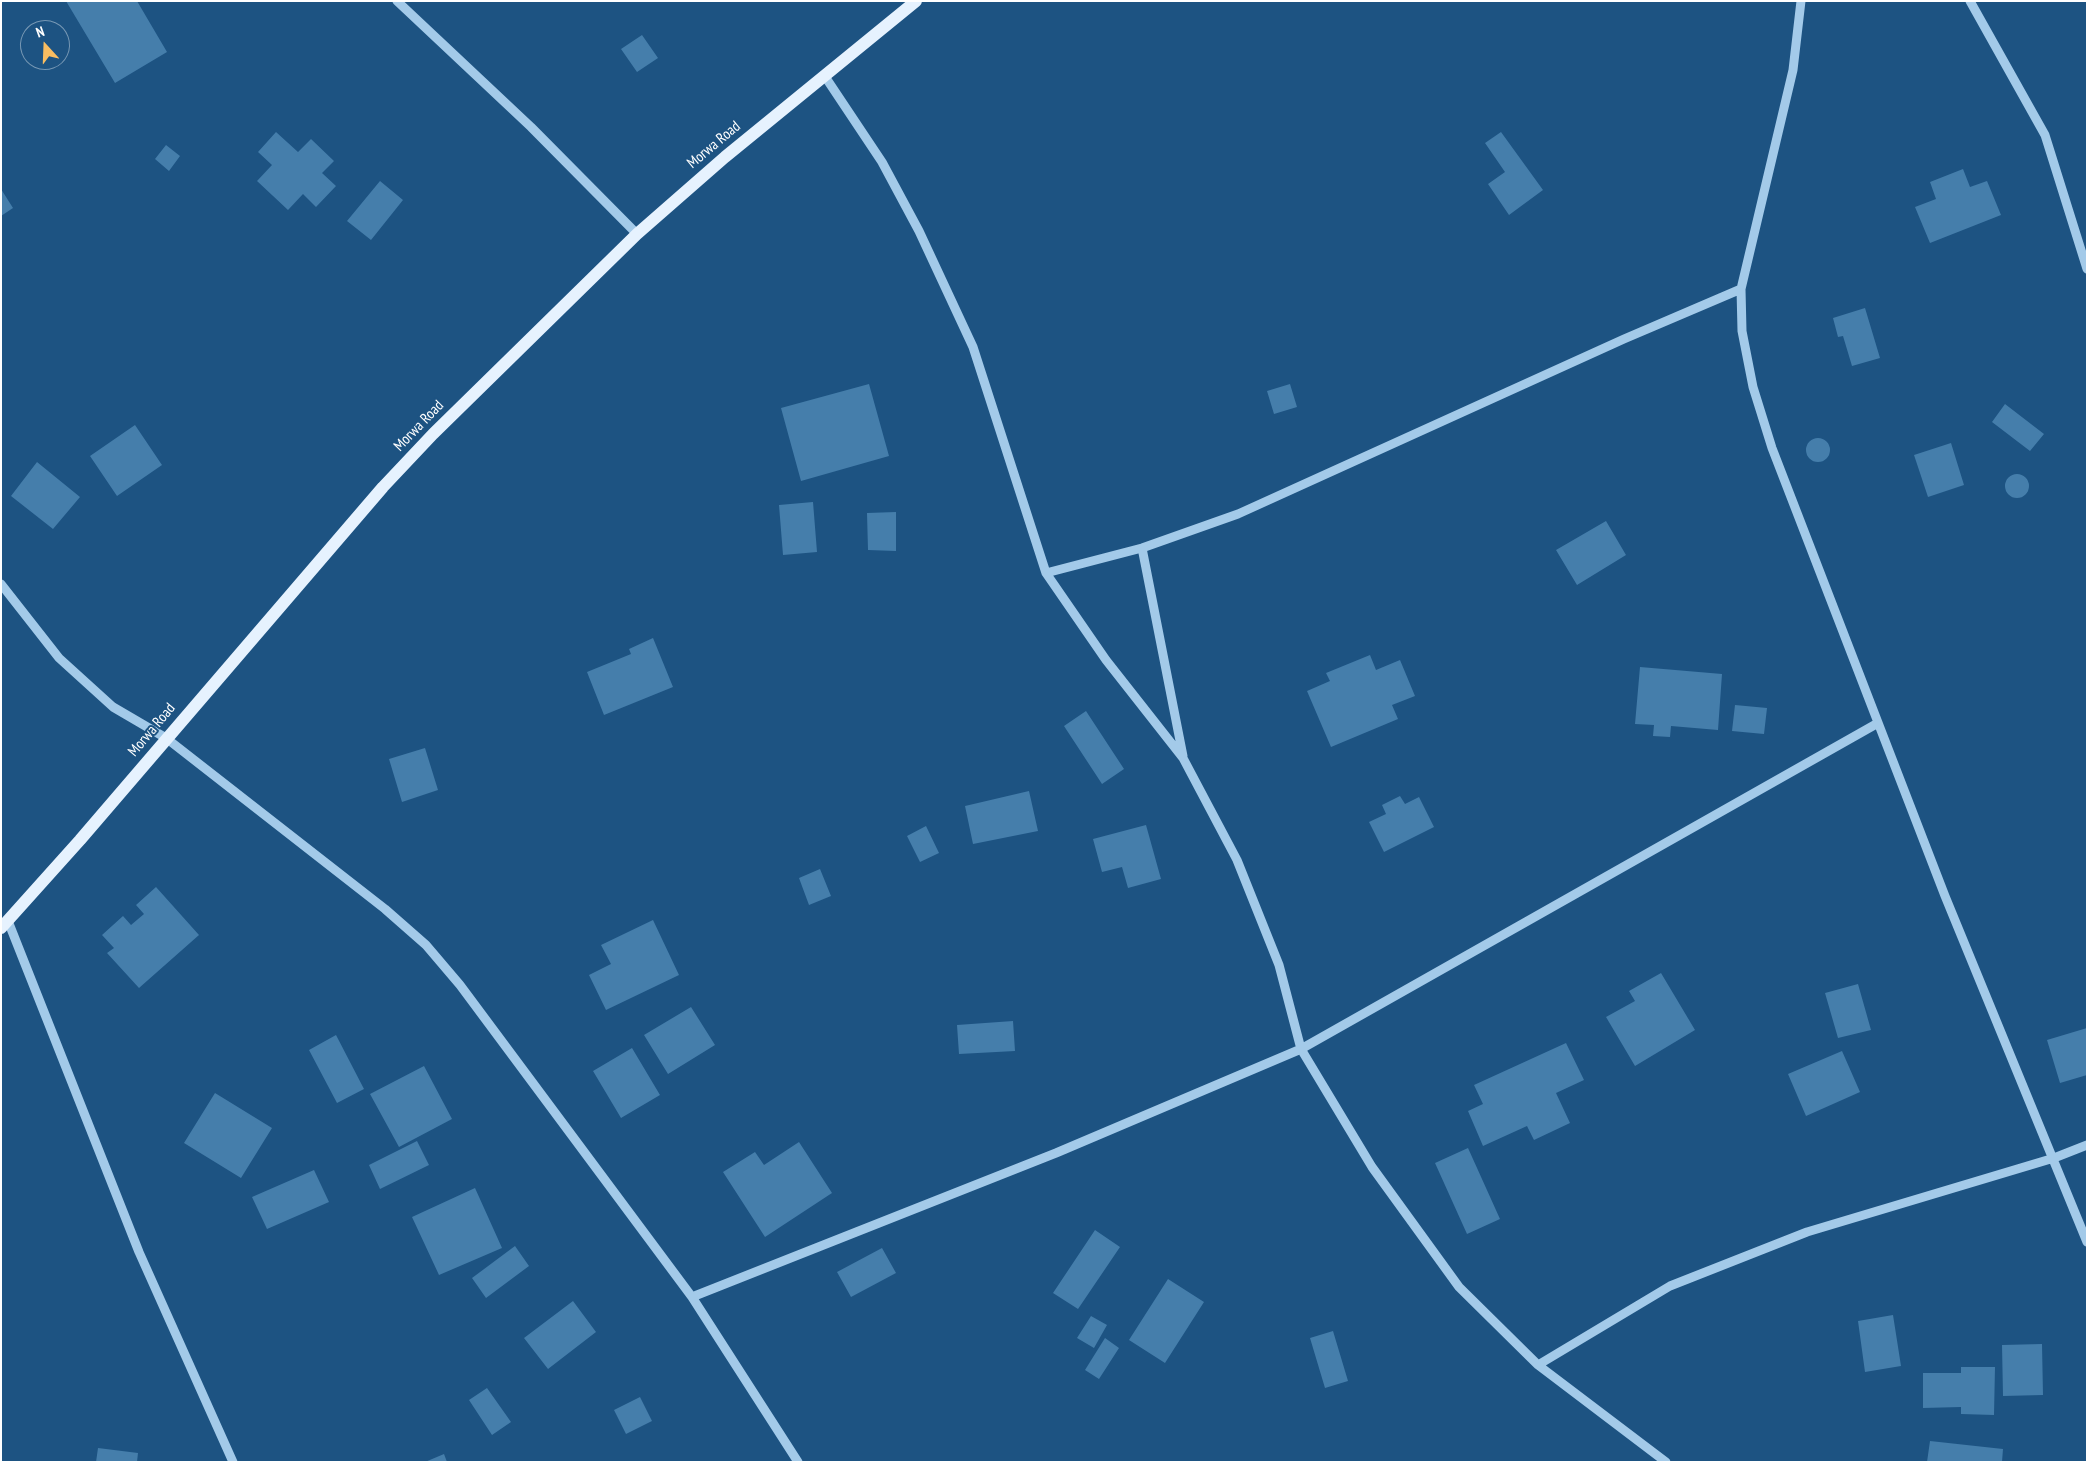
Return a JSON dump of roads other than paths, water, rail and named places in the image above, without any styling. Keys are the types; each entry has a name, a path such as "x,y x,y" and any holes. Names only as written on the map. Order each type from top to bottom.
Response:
{"main road":[{"name":"Morwa Road","path":"5,925 432,434 637,234 725,157 916,1"}],"street":[{"path":"397,1 531,127 637,234"},
{"path":"1801,1 1792,70 1741,290 1742,331 1753,387 1772,448 1945,896 2087,1242"},
{"path":"1970,1 2044,135 2087,269"},
{"path":"824,75 882,162 919,231 973,347 1046,573 1106,660 1183,758 1237,860 1279,965 1301,1049 1372,1167 1459,1287 1538,1365 1666,1462"},
{"path":"1046,573 1142,548 1238,514 1624,339 1741,290"},
{"path":"1142,548 1183,758"},
{"path":"1,584 59,658 114,707 166,738 385,909 426,945 460,985 692,1297 798,1462"},
{"path":"692,1297 1056,1153 1301,1049 1878,723"},
{"path":"5,925 139,1252 233,1462"},
{"path":"1538,1365 1670,1286 1807,1232 2054,1158 2087,1145"}]}
